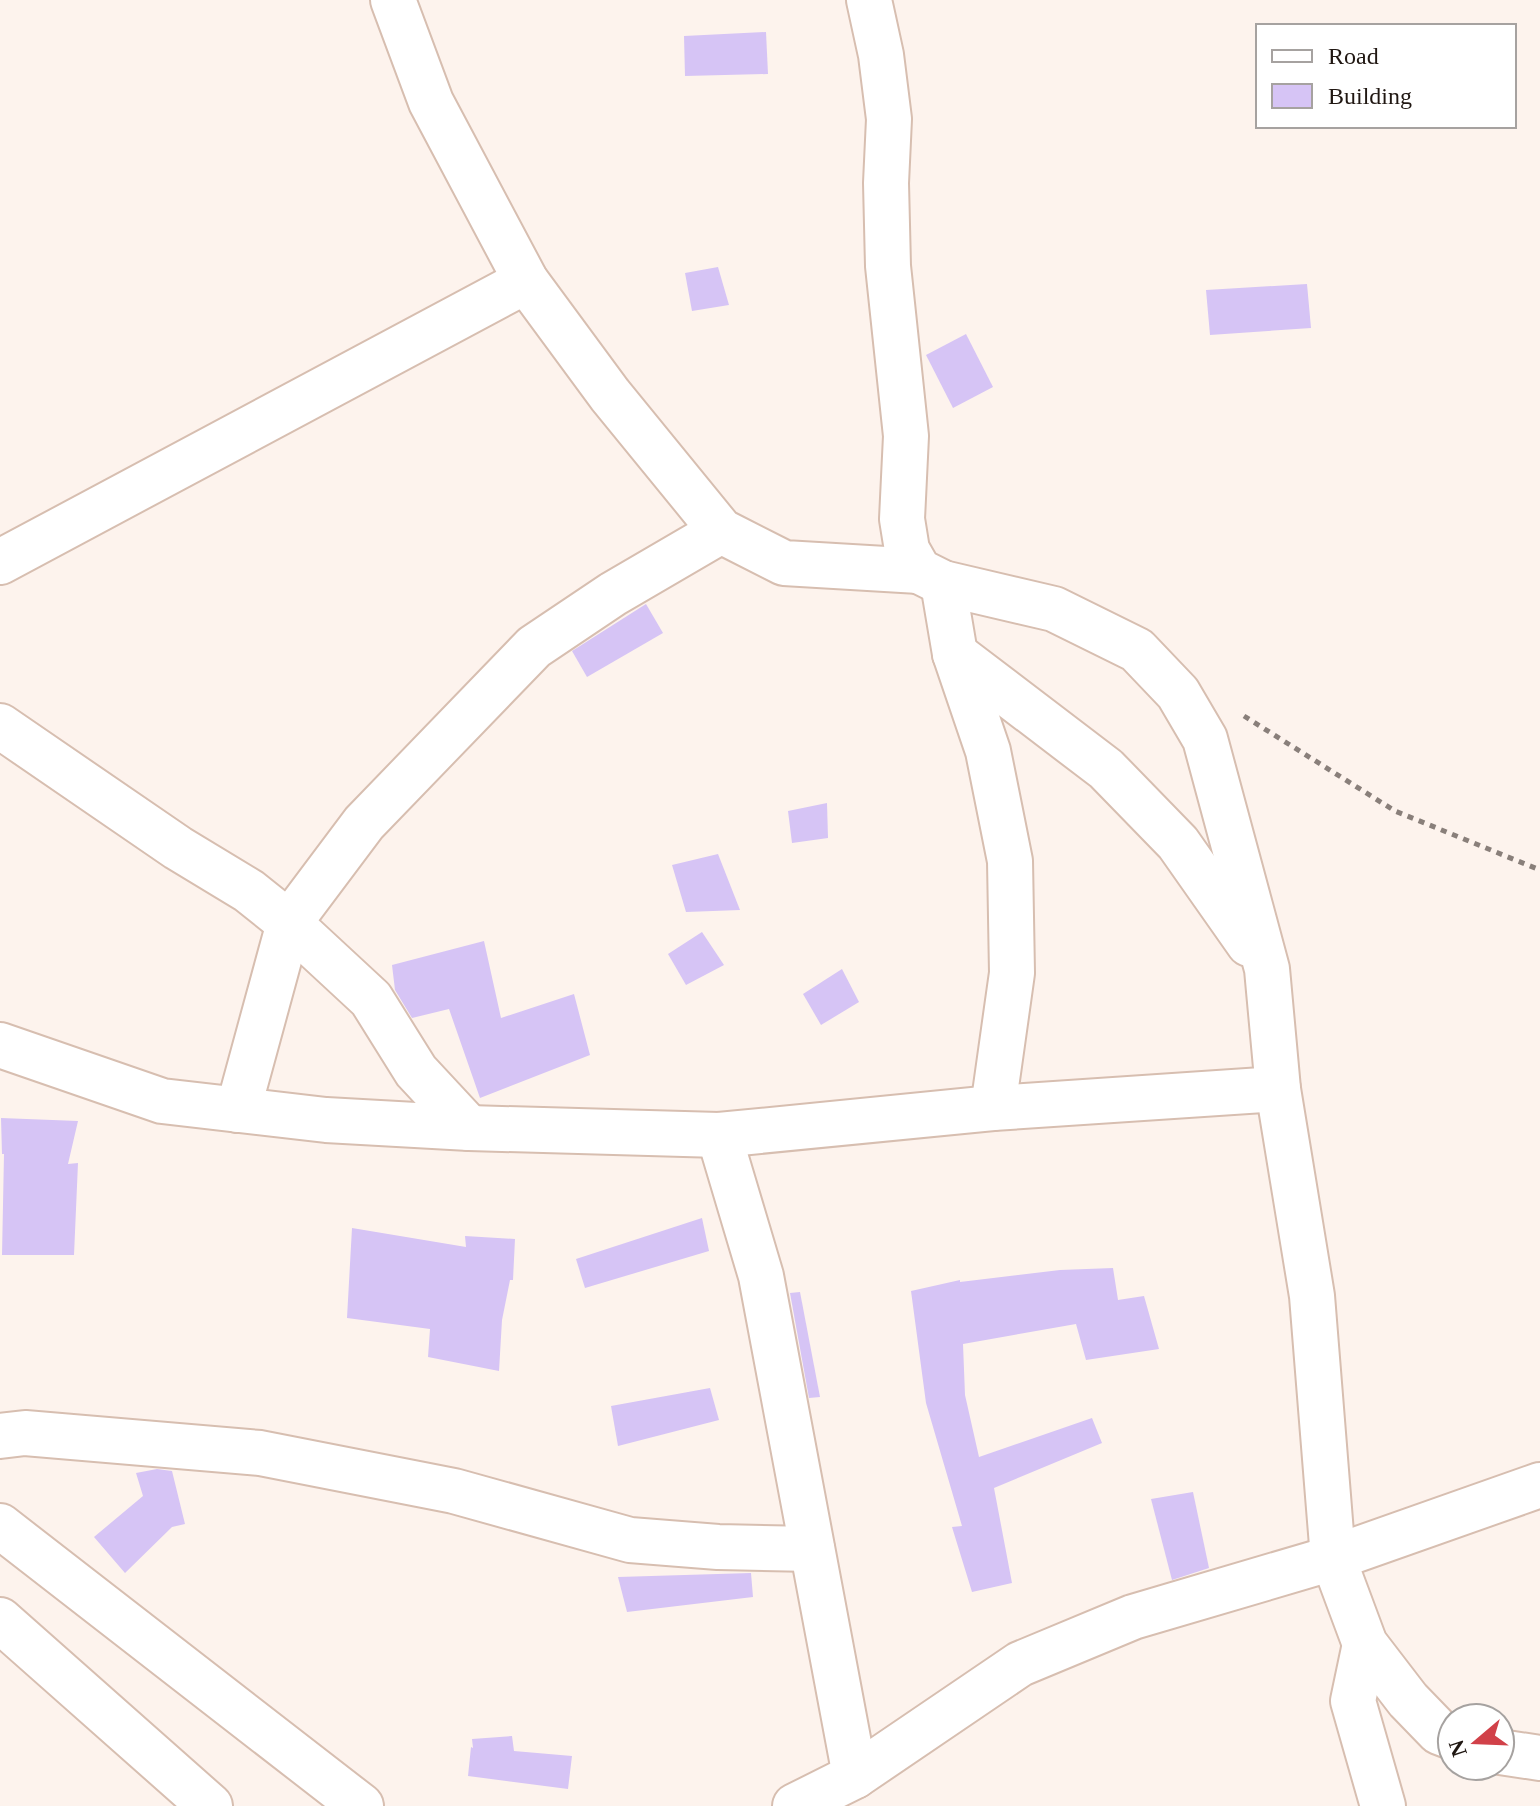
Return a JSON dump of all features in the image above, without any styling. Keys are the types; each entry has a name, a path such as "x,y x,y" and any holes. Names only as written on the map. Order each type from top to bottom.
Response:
{"street":[{"path":"393,0 431,102 526,281 610,395 721,531 784,563 931,577 1054,609 1137,650 1178,693 1205,739 1267,969 1278,1089 1312,1296 1333,1558 1365,1644 1408,1700 1436,1729"},
{"path":"869,0 881,55 889,119 886,183 888,266 906,436 902,519 907,550 931,577 988,751 1010,861 1012,973 993,1108"},
{"path":"0,562 526,281"},
{"path":"238,1110 289,923 364,823 534,647 613,594 721,531"},
{"path":"955,654 1106,769 1178,843 1267,969"},
{"path":"0,726 178,848 249,891 289,923 371,999 416,1071 469,1128"},
{"path":"0,1045 162,1101 326,1120 469,1128 719,1135 993,1108 1278,1089"},
{"path":"719,1135 761,1276 855,1776"},
{"path":"0,1436 25,1433 260,1453 454,1491 630,1540 718,1547 812,1549"},
{"path":"795,1806 855,1776 1020,1664 1133,1617 1333,1558 1540,1485"},
{"path":"0,1526 361,1806"},
{"path":"0,1620 210,1806"},
{"path":"1365,1644 1353,1701 1383,1806"},
{"path":"1516,1754 1540,1758"}],"path":[{"path":"1232,709 1395,811 1540,870"}],"building":[{"path":"766,32 768,74 685,76 684,36"},
{"path":"718,267 729,305 692,311 685,273"},
{"path":"1307,284 1311,328 1210,335 1206,290"},
{"path":"966,334 993,387 953,408 926,355"},
{"path":"646,604 663,633 587,677 572,651"},
{"path":"827,803 828,838 792,843 788,811"},
{"path":"718,854 740,910 686,912 672,865"},
{"path":"702,932 724,965 686,985 668,954"},
{"path":"484,941 501,1018 574,994 590,1055 480,1098 449,1009 412,1018 395,990 392,965"},
{"path":"842,969 859,1002 821,1025 803,994"},
{"path":"1,1118 78,1121 68,1164 78,1163 74,1255 2,1255 4,1154"},
{"path":"702,1218 709,1251 585,1288 576,1259"},
{"path":"352,1228 466,1247 465,1236 515,1239 513,1280 510,1280 502,1320 499,1371 428,1357 430,1329 347,1318"},
{"path":"1113,1268 1118,1300 1144,1296 1159,1349 1086,1360 1076,1324 963,1344 965,1395 979,1457 1092,1418 1102,1443 994,1488 1012,1583 972,1592 952,1527 962,1526 926,1403 911,1291 960,1280"},
{"path":"800,1292 820,1397 809,1398 790,1293"},
{"path":"710,1388 719,1420 618,1446 611,1406"},
{"path":"157,1469 172,1471 185,1524 172,1527 125,1573 94,1537 143,1496 136,1473"},
{"path":"1193,1492 1209,1568 1172,1580 1151,1499"},
{"path":"751,1573 753,1597 627,1612 618,1577"},
{"path":"512,1736 514,1751 572,1756 568,1789 468,1776 472,1739"}]}
